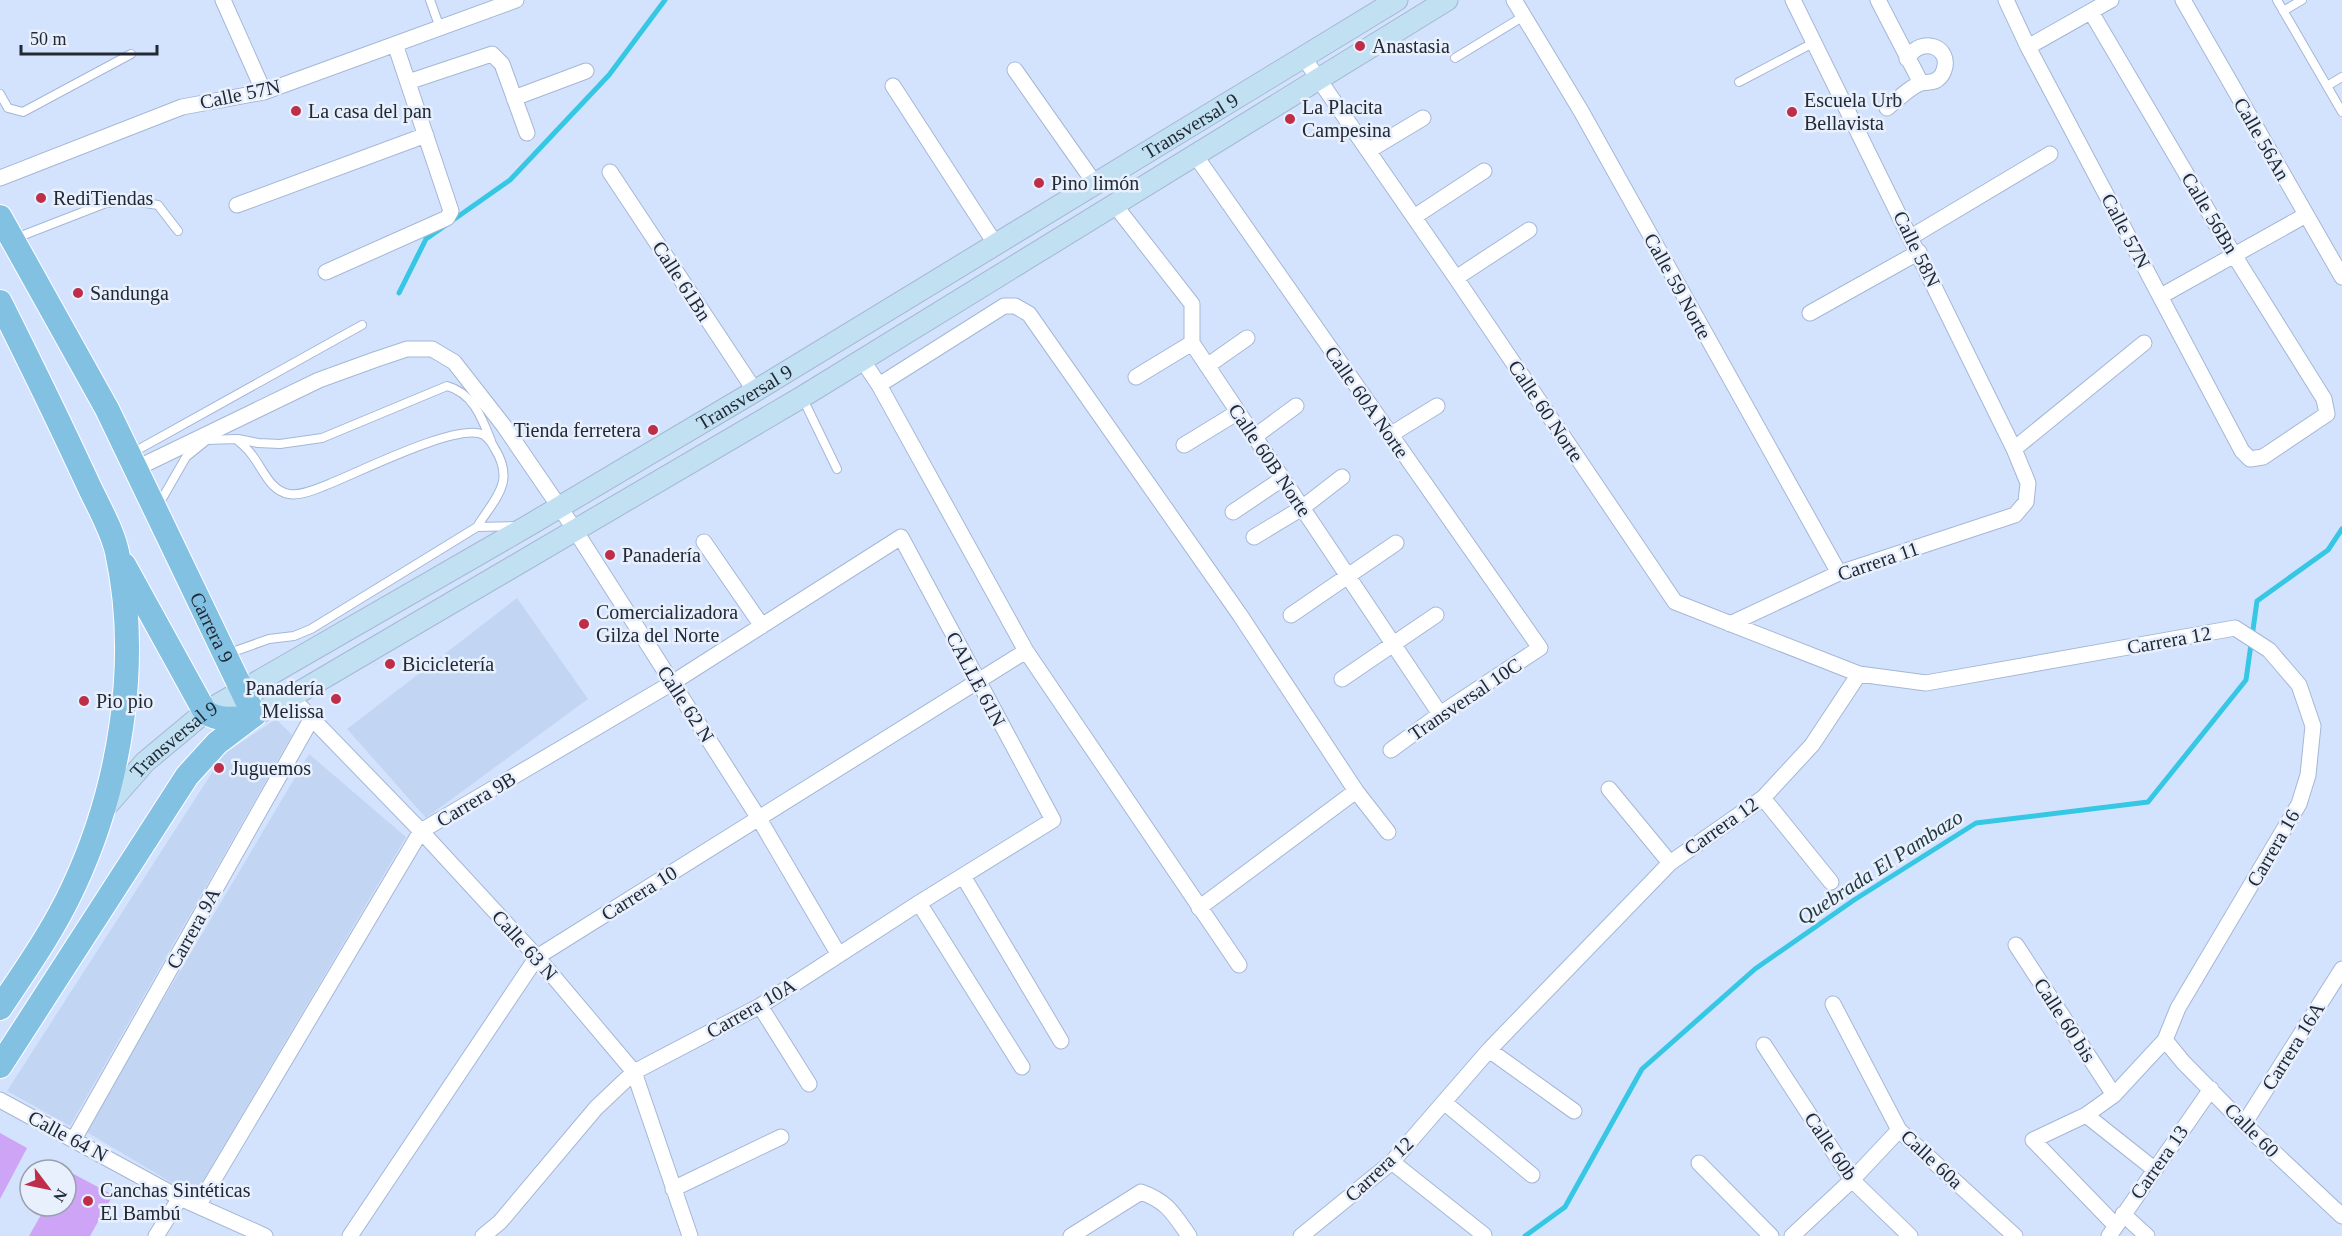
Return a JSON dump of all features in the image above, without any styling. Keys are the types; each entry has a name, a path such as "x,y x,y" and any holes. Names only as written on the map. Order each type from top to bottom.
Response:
{"main road":[{"name":"Transversal 9","path":"104,809 145,762 205,712 531,524 755,391 1398,0"},
{"name":"Transversal 9","path":"254,715 291,697 863,361 1447,0"},
{"name":"Carrera 9","path":"0,217 107,409 254,715"},
{"path":"0,302 64,431 117,550 205,712 213,717 226,720 254,715"},
{"path":"0,1008 42,947 73,889 104,809 115,764 125,678 123,598 117,550"},
{"path":"0,1066 187,776 217,743 254,715"}],"street":[{"path":"224,0 264,92"},
{"name":"Calle 57N","path":"0,178 182,107 264,92 516,0"},
{"name":"Calle 59 Norte","path":"1514,0 1581,111 1839,573"},
{"name":"Calle 58N","path":"1793,0 2014,449 2028,483 2025,502"},
{"path":"1878,0 1921,83"},
{"name":"Calle 57N","path":"2006,0 2028,47 2242,451 2250,459"},
{"path":"2028,47 2111,0"},
{"name":"Calle 56An","path":"2183,0 2342,277"},
{"name":"Calle 56Bn","path":"2091,12 2234,255 2324,399 2327,414 2263,458 2250,459"},
{"path":"326,272 447,218 451,212 395,44"},
{"path":"1887,108 1921,83 1931,83 1940,78 1945,69 1945,59 1940,50 1931,45 1921,45 1912,51 1907,59"},
{"path":"408,82 492,54 502,64 527,133"},
{"name":"Calle 60 Norte","path":"1304,58 1675,602 1859,674"},
{"path":"1015,70 1096,184"},
{"path":"514,98 586,71"},
{"path":"893,86 996,245"},
{"path":"1368,151 1423,118"},
{"path":"237,205 426,135"},
{"path":"1911,237 2050,154"},
{"name":"Calle 60A Norte","path":"1195,155 1540,648"},
{"path":"1414,217 1485,171"},
{"name":"Calle 61Bn","path":"610,172 755,391"},
{"path":"1114,204 1192,304 1192,343 1136,377"},
{"path":"2161,296 2306,215"},
{"path":"1456,278 1529,230"},
{"path":"1810,313 1919,252"},
{"path":"879,385 1004,306 1015,306 1029,314 1240,615 1356,791 1389,832"},
{"path":"1208,366 1247,338"},
{"name":"Calle 60B Norte","path":"1192,343 1440,714"},
{"path":"2014,449 2144,343"},
{"name":"Calle 62 N","path":"132,462 319,380 407,349 432,349 454,362 504,426 560,507 758,817 840,955"},
{"path":"863,361 879,385 1026,651 1239,965"},
{"path":"1254,437 1296,406"},
{"path":"1390,435 1437,406"},
{"path":"1184,445 1238,412"},
{"path":"1254,537 1302,508 1342,477"},
{"path":"1233,512 1282,479"},
{"name":"Carrera 11","path":"1730,624 1839,573 2015,515 2025,502"},
{"name":"Carrera 9B","path":"189,1202 421,831 672,683 901,537"},
{"name":"CALLE 61N","path":"901,537 1053,820"},
{"path":"704,542 762,626"},
{"path":"1291,615 1396,543"},
{"path":"1342,679 1436,615"},
{"name":"Carrera 12","path":"1300,1236 1392,1162 1489,1050 1670,863 1763,798 1812,746 1859,674 1926,683 2235,628"},
{"name":"Carrera 16","path":"2165,1040 2178,1008 2299,804 2308,775 2313,726 2299,685 2269,650 2235,628"},
{"name":"Transversal 10C","path":"1391,750 1440,714 1540,648"},
{"name":"Carrera 10","path":"350,1236 537,957 1026,651"},
{"name":"Calle 63 N","path":"291,697 421,831 537,957 633,1072 690,1236"},
{"name":"Carrera 9A","path":"74,1139 312,718"},
{"path":"1609,789 1670,863"},
{"path":"1199,908 1356,791"},
{"path":"1763,798 1831,882"},
{"name":"Carrera 10A","path":"483,1236 502,1229 596,1108 633,1072 759,1006 1053,820"},
{"path":"963,876 1061,1041"},
{"path":"919,903 1022,1067"},
{"name":"Calle 60 bis","path":"2016,945 2114,1095"},
{"name":"Carrera 16A","path":"2244,1124 2342,969"},
{"name":"Calle 60a","path":"1833,1004 1899,1130 2015,1236"},
{"path":"759,1006 809,1084"},
{"path":"2147,1236 2116,1225 2033,1140 2086,1115 2114,1095 2165,1040"},
{"name":"Calle 60","path":"2165,1040 2183,1062 2244,1124 2342,1216"},
{"name":"Calle 60b","path":"1764,1045 1852,1180 1910,1236"},
{"path":"1489,1050 1574,1111"},
{"name":"Carrera 13","path":"2116,1225 2211,1089"},
{"name":"Calle 64 N","path":"0,1100 189,1202 265,1236"},
{"path":"1445,1103 1532,1175"},
{"path":"2086,1115 2154,1169"},
{"path":"1792,1236 1852,1180 1899,1130"},
{"path":"674,1189 782,1137"},
{"path":"1392,1162 1484,1235"},
{"path":"1699,1163 1771,1236"},
{"path":"1071,1236 1141,1192 1159,1199 1189,1236"},
{"path":"156,1236 189,1202"},
{"path":"168,1236 189,1202"}],"lane":[{"path":"430,0 440,28"},
{"path":"2277,0 2342,112"},
{"path":"2283,11 2302,0"},
{"path":"1455,58 1524,16"},
{"path":"1739,82 1813,43"},
{"path":"0,94 8,108 23,112 131,54"},
{"path":"2327,86 2342,77"},
{"path":"12,240 106,203 132,201 158,205 178,231"},
{"path":"132,462 362,325"},
{"path":"156,511 174,474 186,457 207,440 236,439 258,444 279,444 322,438 447,386 464,394 479,411 503,468 504,479 498,498 477,527 311,629 294,636 269,639 225,654"},
{"path":"802,397 837,469"},
{"path":"236,439 251,453 274,488 289,494 308,492 344,479 406,451 448,436 472,433 484,435 492,444"},
{"path":"477,527 531,524"}],"shaded area":[{"path":"517,598 588,699 426,818 347,729"},
{"path":"276,719 292,735 70,1126 7,1091 224,754"},
{"path":"309,754 406,837 194,1196 85,1131"},
{"path":"0,1133 27,1148 22,1158 18,1158 18,1165 0,1199"},
{"name":"Canchas Sintéticas El Bambú","path":"78,1176 113,1195 90,1236 29,1236 39,1218 78,1218"}],"waterway":[{"path":"399,293 426,239 510,180 609,75 665,0"},
{"name":"Quebrada El Pambazo","path":"1525,1236 1565,1207 1642,1069 1755,969 1854,900 1976,823 2148,802 2246,680 2257,601 2328,550 2342,529"}],"place":[{"name":"Anastasia","path":"1360,46"},
{"name":"La casa del pan","path":"296,111"},
{"name":"Escuela Urb Bellavista","path":"1792,112"},
{"name":"La Placita Campesina","path":"1290,119"},
{"name":"Pino limón","path":"1039,183"},
{"name":"RediTiendas","path":"41,198"},
{"name":"Sandunga","path":"78,293"},
{"name":"Tienda ferretera","path":"653,430"},
{"name":"Panadería","path":"610,555"},
{"name":"Comercializadora Gilza del Norte","path":"584,624"},
{"name":"Bicicletería","path":"390,664"},
{"name":"Panadería Melissa","path":"336,699"},
{"name":"Pio pio","path":"84,701"},
{"name":"Juguemos","path":"219,768"},
{"name":"Canchas Sintéticas El Bambú","path":"88,1201"}]}
